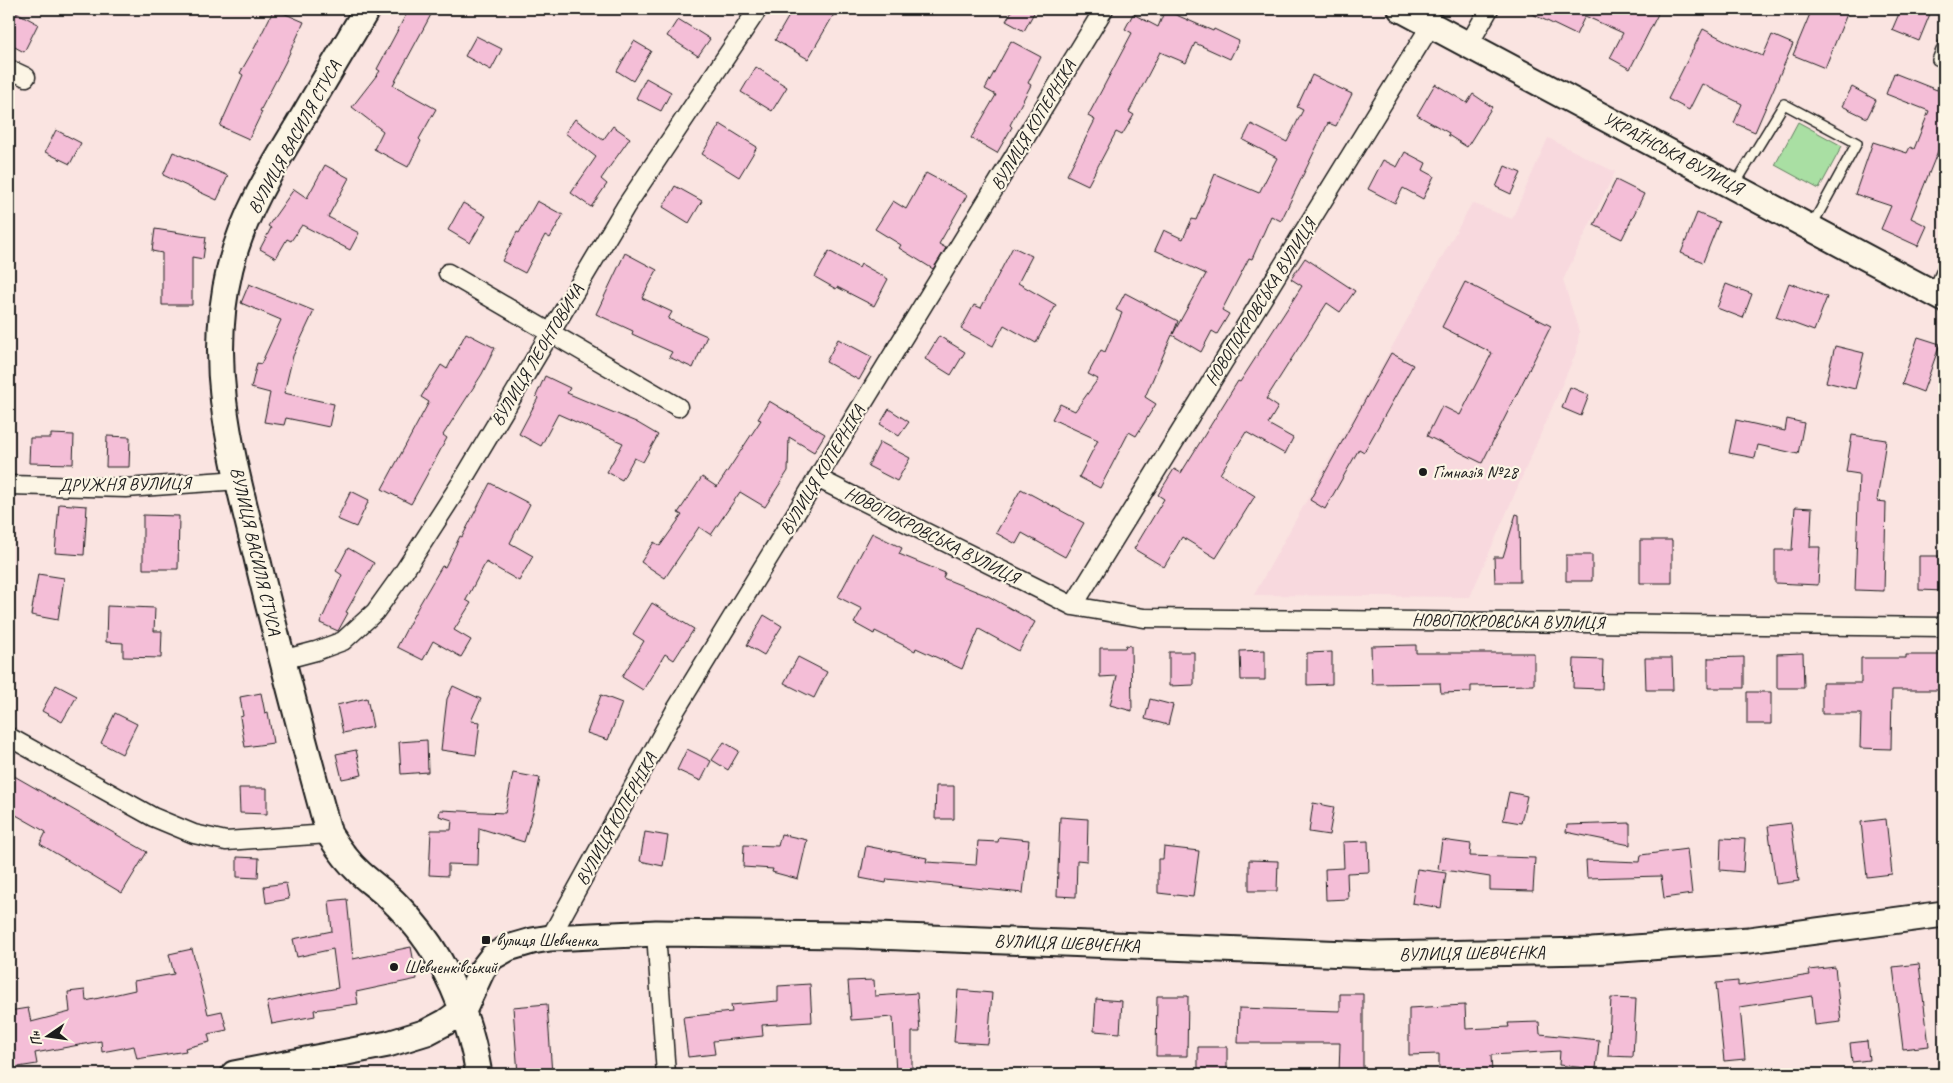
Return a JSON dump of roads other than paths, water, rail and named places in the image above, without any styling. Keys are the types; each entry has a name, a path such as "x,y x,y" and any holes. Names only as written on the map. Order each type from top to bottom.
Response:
{"main road":[{"name":"ВУЛИЦЯ ВАСИЛЯ СТУСА","path":"368,9 272,168 239,238 230,268 220,333 219,366 226,422 239,480 282,660 329,834 341,853 397,905 433,948 447,971 464,1009 479,1074"},
{"name":"УКРАЇНСЬКА ВУЛИЦЯ","path":"1401,9 1938,296"},
{"name":"ВУЛИЦЯ ШЕВЧЕНКА","path":"464,1009 482,970 492,957 508,948 550,938 656,933 850,935 1375,955 1592,951 1739,941 1944,914"},
{"path":"234,1074 284,1066 388,1044 427,1032 446,1022 464,1009"}],"street":[{"name":"ВУЛИЦЯ ЛЕОНТОВИЧА","path":"282,660 316,651 343,641 375,612 403,573 461,483 626,206 758,9"},
{"name":"ВУЛИЦЯ КОПЕРНІКА","path":"550,938 675,711 1104,9"},
{"path":"1469,44 1489,9"},
{"name":"НОВОПОКРОВСЬКА ВУЛИЦЯ","path":"1073,606 1431,25"},
{"path":"9,69 26,78"},
{"path":"448,272 678,407"},
{"name":"НОВОПОКРОВСЬКА ВУЛИЦЯ","path":"817,478 1073,606 1144,618 1944,627"},
{"name":"ДРУЖНЯ ВУЛИЦЯ","path":"9,485 126,488 239,480"},
{"path":"9,737 154,818 194,834 226,841 329,834"},
{"path":"656,933 666,1074"}],"lane":[{"path":"1937,60 1944,44"},
{"path":"1734,186 1784,104 1857,143 1811,228"},
{"path":"1938,296 1944,265"}],"place":[{"name":"Гімназія №28","path":"1423,472"},
{"name":"вулиця Шевченка","path":"486,940"},
{"name":"Шевченківський","path":"394,967"}]}
